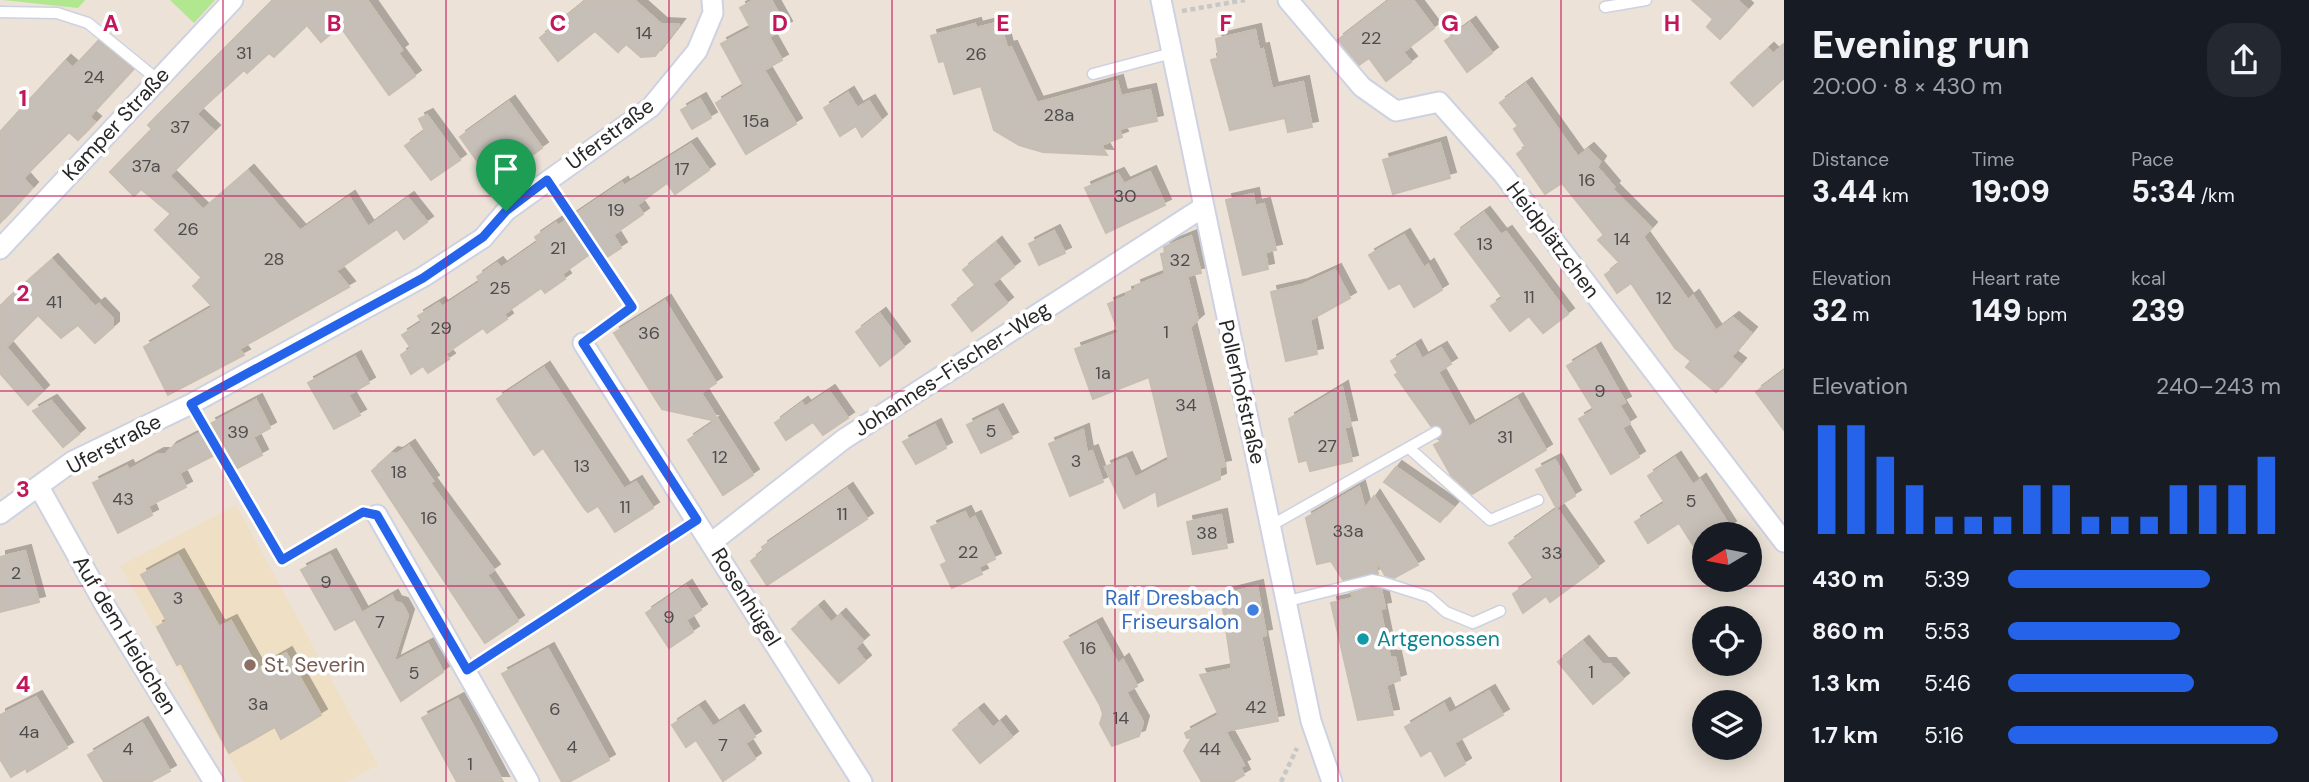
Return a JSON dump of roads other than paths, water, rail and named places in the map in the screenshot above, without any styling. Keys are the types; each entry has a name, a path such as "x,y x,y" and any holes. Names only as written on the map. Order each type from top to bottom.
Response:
{"street":[{"name":"Kamper Straße","path":"0,250 233,0"},
{"name":"Uferstraße","path":"0,514 74,461 191,404 423,278 483,237 506,211 651,107 697,51 713,13 712,0"},
{"name":"Heidplätzchen","path":"1288,0 1362,87 1396,111 1439,102 1511,184 1784,542"},
{"name":"Pollerhofstraße","path":"1163,7 1202,208 1272,525 1311,721 1332,782"},
{"name":"Johannes-Fischer-Weg","path":"711,543 844,439 1202,208"},
{"name":"Rosenhügel","path":"583,343 862,782"},
{"name":"Auf dem Heidchen","path":"39,487 106,607 214,782"},
{"path":"377,515 529,782"}],"lane":[{"path":"1605,7 1646,0"},
{"path":"0,12 57,13 88,23 158,80"},
{"path":"1093,74 1172,53"},
{"path":"1272,525 1436,432"},
{"path":"1409,448 1490,520 1538,500"},
{"path":"1288,601 1372,580 1429,597 1446,612 1473,623 1500,611"}],"place":[{"name":"Ralf Dresbach Friseursalon","path":"1253,610"},
{"name":"Artgenossen","path":"1363,639"},
{"name":"St. Severin","path":"250,665"}]}
